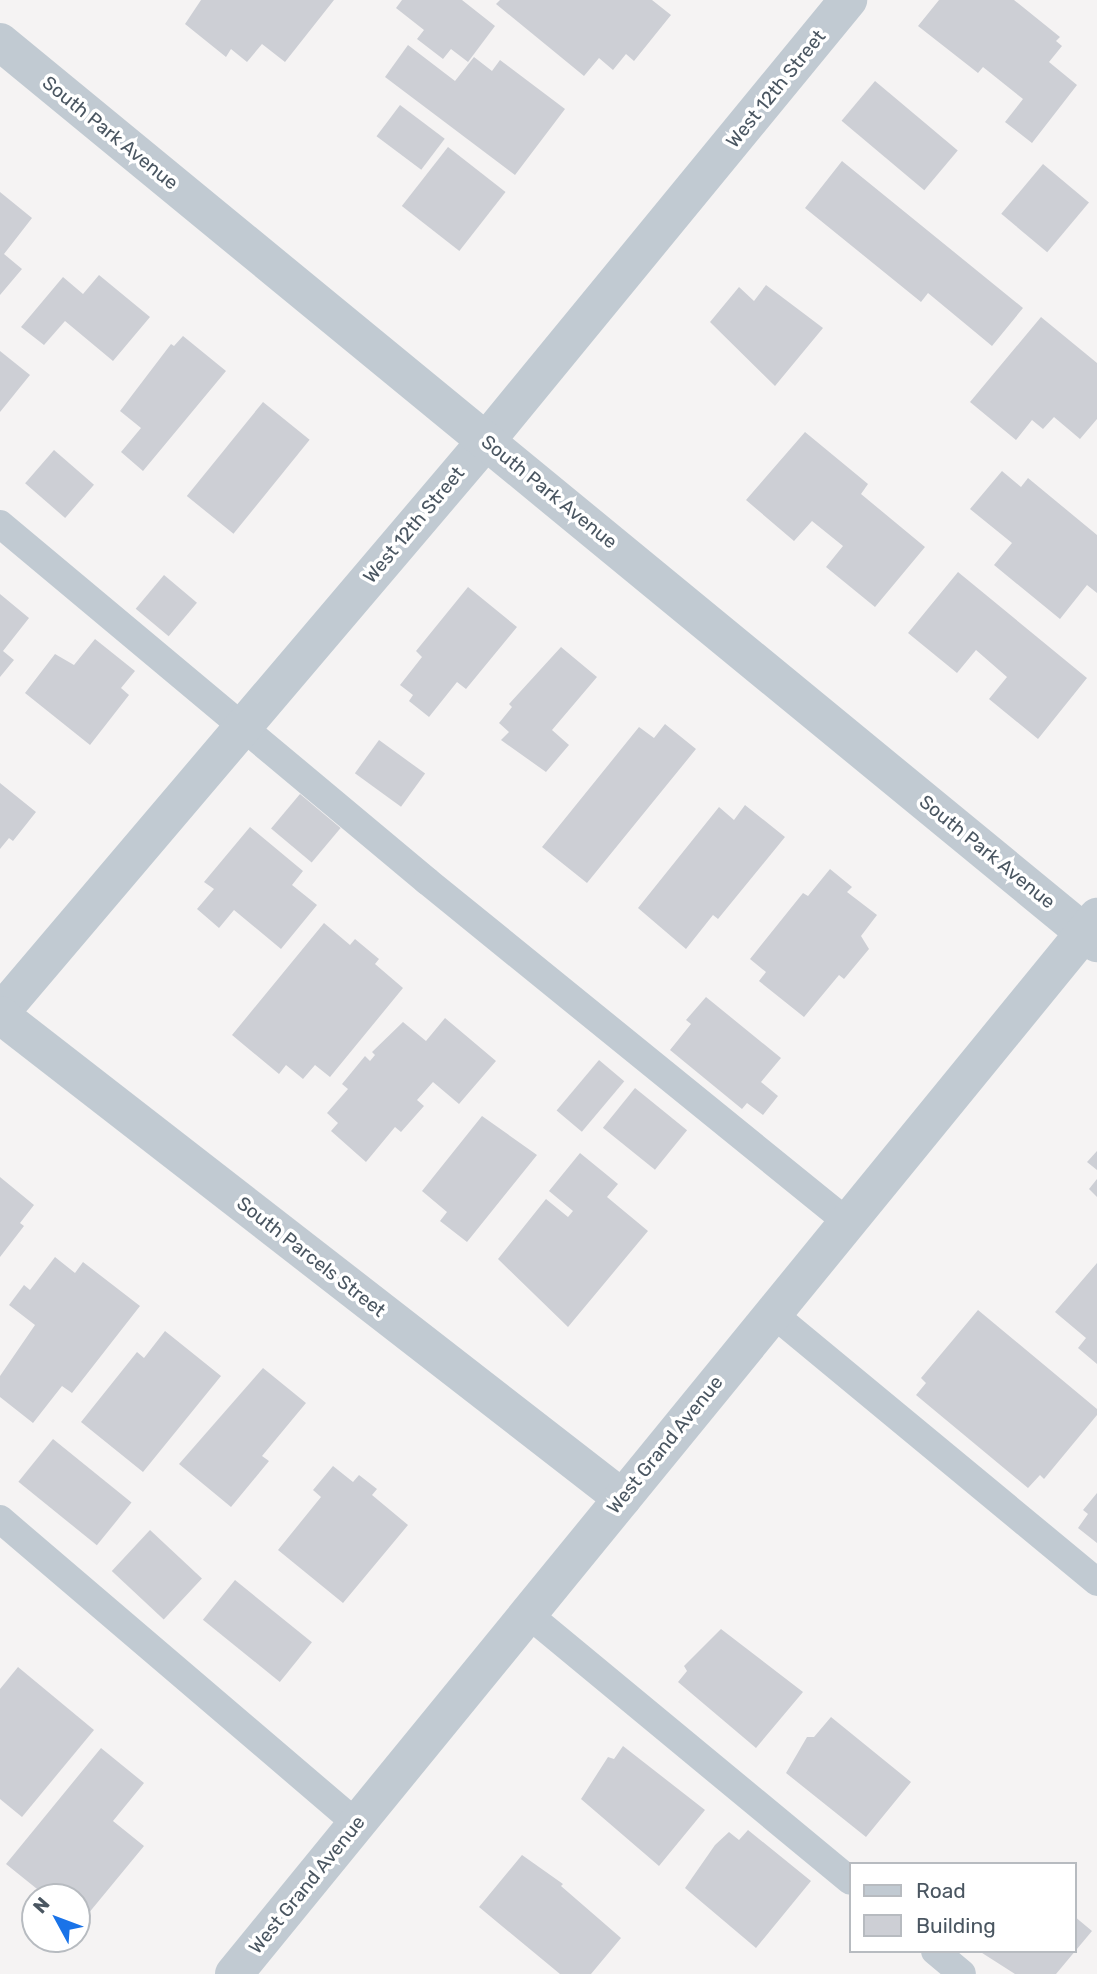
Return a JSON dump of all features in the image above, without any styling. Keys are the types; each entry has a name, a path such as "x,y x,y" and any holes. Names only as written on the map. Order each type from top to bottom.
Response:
{"street":[{"name":"West 12th Street","path":"0,1014 486,441 848,0"},
{"name":"South Park Avenue","path":"0,42 486,441 1093,931"},
{"name":"West Grand Avenue","path":"234,1974 529,1615 772,1313 1093,931"},
{"name":"South Parcels Street","path":"0,1014 622,1499"}],"lane":[{"path":"0,524 244,725 427,881 847,1222"},
{"path":"772,1313 1097,1582"},
{"path":"0,1518 357,1824"},
{"path":"529,1615 848,1879"},
{"path":"937,1953 962,1974"}],"building":[{"path":"201,0 334,0 285,62 262,44 247,62 231,49 226,57 185,24"},
{"path":"402,0 462,0 495,26 468,62 451,49 443,59 417,39 424,30 396,8"},
{"path":"500,0 652,0 671,15 634,61 626,54 613,70 599,58 584,76 496,4"},
{"path":"939,0 1014,0 1060,37 1056,41 1062,46 1049,62 1077,85 1032,143 1005,122 1023,99 983,67 978,73 918,26"},
{"path":"408,45 455,81 474,57 492,71 500,60 565,109 515,175 385,77"},
{"path":"875,81 958,150 924,190 842,121"},
{"path":"400,105 445,139 421,170 377,136"},
{"path":"448,147 506,192 459,251 402,206"},
{"path":"842,161 1023,308 992,346 928,293 921,302 805,208"},
{"path":"1043,164 1089,203 1047,252 1001,214"},
{"path":"0,192 32,218 4,254 22,269 0,295"},
{"path":"99,275 150,317 113,361 65,321 44,345 21,327 63,277 83,294"},
{"path":"766,285 823,328 775,386 710,322 739,287 754,301"},
{"path":"1041,317 1097,363 1097,419 1080,439 1054,417 1043,429 1032,420 1016,440 970,402"},
{"path":"183,336 226,371 143,471 121,452 141,428 120,411 171,344 174,346"},
{"path":"0,351 30,375 0,412"},
{"path":"263,402 310,440 233,534 187,496"},
{"path":"805,432 868,484 861,494 925,547 875,607 826,567 843,546 812,521 794,541 746,500"},
{"path":"54,450 94,485 65,518 25,483"},
{"path":"1002,471 1021,487 1028,478 1097,535 1097,593 1087,585 1060,619 994,565 1012,543 970,509"},
{"path":"958,572 1087,678 1038,739 989,699 1007,677 976,650 957,673 908,633"},
{"path":"164,575 197,603 169,636 136,609"},
{"path":"468,587 517,627 466,689 457,682 429,717 409,701 413,695 400,685 422,657 416,651"},
{"path":"0,594 29,618 3,651 14,660 0,677"},
{"path":"95,639 135,671 121,688 129,695 90,745 25,693 55,654 74,665"},
{"path":"561,647 597,677 552,730 569,745 546,772 501,740 509,732 499,723 512,707 509,704"},
{"path":"665,724 696,749 587,883 542,847 639,727 654,738"},
{"path":"379,740 425,774 401,807 355,773"},
{"path":"0,783 36,812 13,841 9,838 0,849"},
{"path":"300,794 341,828 312,863 271,828"},
{"path":"745,805 785,837 718,919 713,915 686,949 638,908 719,807 734,820"},
{"path":"250,827 303,871 292,885 317,905 281,949 234,910 219,928 197,909 214,889 204,882"},
{"path":"830,869 852,887 847,892 877,915 861,936 869,949 844,979 839,975 804,1017 759,981 766,972 750,959 803,893 808,896"},
{"path":"324,923 350,945 355,939 379,959 375,964 403,988 330,1077 315,1065 303,1079 286,1065 279,1074 232,1035"},
{"path":"706,997 781,1058 761,1082 778,1096 763,1115 747,1103 742,1109 670,1050 691,1024 686,1020"},
{"path":"445,1018 496,1061 459,1104 433,1082 417,1100 424,1106 401,1132 395,1127 366,1162 331,1131 338,1123 327,1113 348,1089 342,1084 365,1056 370,1061 375,1055 372,1052 403,1022 426,1041"},
{"path":"599,1060 624,1081 582,1132 557,1111"},
{"path":"635,1088 687,1130 655,1170 603,1128"},
{"path":"482,1116 537,1155 467,1242 440,1221 447,1212 422,1191"},
{"path":"1097,1151 1097,1170 1087,1162"},
{"path":"580,1153 618,1184 607,1197 648,1231 568,1327 498,1259 546,1199 568,1217 573,1211 549,1191"},
{"path":"0,1177 34,1205 20,1223 24,1226 0,1257"},
{"path":"1097,1179 1097,1197 1089,1189"},
{"path":"55,1257 75,1273 83,1262 140,1306 72,1393 62,1386 33,1423 0,1397 0,1376 35,1325 9,1305 24,1285 30,1290"},
{"path":"1097,1263 1097,1364 1078,1348 1086,1338 1055,1312"},
{"path":"978,1310 1097,1409 1097,1415 1044,1479 1040,1475 1028,1488 916,1395 926,1383 921,1378"},
{"path":"165,1331 221,1376 143,1472 81,1422 137,1352 144,1358"},
{"path":"263,1368 306,1403 262,1456 269,1461 231,1507 179,1464"},
{"path":"53,1439 131,1503 97,1545 18,1482"},
{"path":"333,1466 353,1482 359,1475 377,1489 372,1495 408,1525 343,1603 278,1550 321,1497 313,1490"},
{"path":"1097,1493 1097,1543 1078,1528 1088,1514 1083,1510"},
{"path":"150,1530 202,1578 164,1619 112,1571"},
{"path":"235,1580 312,1642 280,1682 203,1620"},
{"path":"721,1629 803,1692 756,1748 678,1682 687,1671 684,1666"},
{"path":"18,1667 94,1730 22,1817 0,1799 0,1689"},
{"path":"831,1717 911,1782 866,1837 786,1773 807,1737 814,1737"},
{"path":"623,1746 705,1810 659,1866 581,1799 608,1757 614,1759"},
{"path":"101,1748 144,1783 113,1821 144,1846 91,1910 91,1883 30,1883 6,1864"},
{"path":"748,1830 811,1881 756,1948 685,1888 715,1845 729,1832 739,1840"},
{"path":"522,1855 563,1884 561,1886 621,1938 591,1974 560,1974 479,1907"},
{"path":"1076,1918 1092,1931 1076,1950"},
{"path":"982,1953 1074,1953 1056,1974 1015,1974"}]}
